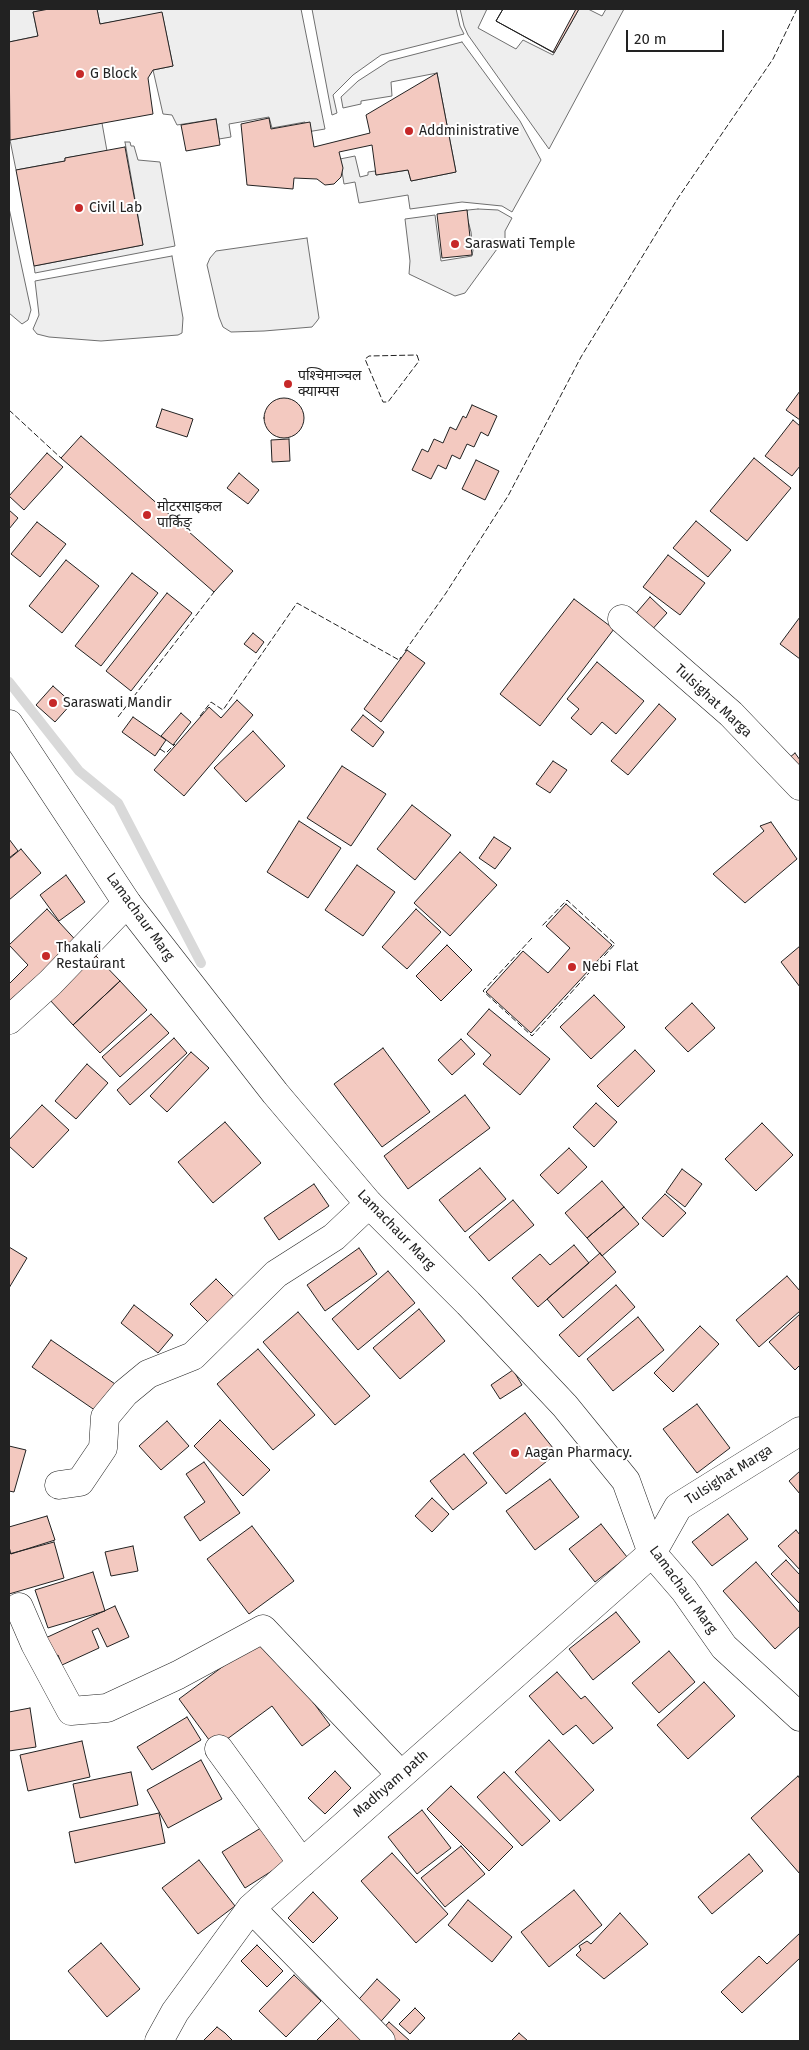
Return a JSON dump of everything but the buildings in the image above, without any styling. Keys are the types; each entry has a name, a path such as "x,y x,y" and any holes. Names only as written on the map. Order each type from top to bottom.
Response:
{"street":[{"name":"Tulsighat Marga","path":"622,619 730,714 800,786"},
{"name":"Lamachaur Marg","path":"9,724 126,903 275,1093 369,1204 565,1406 626,1481 652,1553 684,1590 724,1646 800,1717"},
{"path":"9,1020 50,983 126,903"},
{"path":"59,1485 80,1482 104,1448 105,1417 125,1393 148,1374 193,1356 276,1274 334,1237 369,1204"},
{"name":"Tulsighat Marga","path":"652,1553 678,1507 800,1431"},
{"name":"Madhyam path","path":"159,2041 175,2012 252,1908 652,1553"},
{"path":"19,1607 35,1644 71,1711 107,1708 178,1675 263,1630 401,1775"},
{"path":"219,1749 302,1863"},
{"path":"252,1908 381,2041"}],"shaded area":[{"path":"9,9 49,9 33,12 38,36 9,42"},
{"path":"97,9 301,9 325,129 307,132 305,122 272,128 269,117 229,124 231,137 219,139 216,119 177,125 172,115 163,114 153,70 173,66 162,13 100,24"},
{"path":"312,9 456,9 464,34 381,55 353,75 333,95 337,113 332,115"},
{"path":"460,9 487,9 478,28 516,49 523,40 553,55 579,9 588,9 602,16 606,9 624,9 549,149 468,35"},
{"path":"462,42 520,121 541,160 512,212 502,206 462,202 410,209 408,195 359,203 355,182 344,184 340,159 355,156 360,177 368,175 368,172 375,171 376,175 408,170 411,181 456,172 437,73 391,82 392,96 361,101 361,104 343,108 341,97 358,81 389,61"},
{"path":"102,123 107,151 65,158 65,161 16,170 10,140"},
{"path":"125,142 130,142 131,146 134,146 138,160 160,162 175,246 35,273 34,266 143,245"},
{"path":"9,208 31,310 28,320 22,324 9,313"},
{"path":"468,210 498,210 512,218 505,231 505,238 465,293 455,296 409,274 410,261 405,219 435,215 441,261 472,256 471,232 466,213"},
{"path":"307,238 319,318 312,327 231,332 223,327 207,265 216,251"},
{"path":"172,256 183,318 182,333 178,335 101,341 49,337 37,334 33,329 39,315 35,281"}],"waterway":[{"path":"9,682 79,771 118,803 201,963"}],"fence":[{"path":"405,651 446,593 508,496 581,357 678,198 773,59 797,9"},
{"path":"417,355 419,361 388,402 383,402 365,359 369,356 417,355"},
{"path":"9,410 62,459"},
{"path":"118,717 214,592 211,590"},
{"path":"200,716 211,702 223,710 297,603 399,660 401,657"},
{"path":"160,749 166,753 175,744"},
{"path":"532,938 483,991 532,1036 615,944 567,900 541,927"}],"place":[{"name":"G Block","path":"80,74"},
{"name":"Addministrative","path":"409,131"},
{"name":"Civil Lab","path":"79,208"},
{"name":"Saraswati Temple","path":"455,244"},
{"name":"पश्‍चिमाञ्‍चल क्याम्पस","path":"288,384"},
{"name":"मोटरसाइकल पार्किङ्","path":"147,515"},
{"name":"Saraswati Mandir","path":"53,703"},
{"name":"Thakali Restaurant","path":"46,956"},
{"name":"Nebi Flat","path":"572,967"},
{"name":"Aagan Pharmacy.","path":"515,1453"}]}
